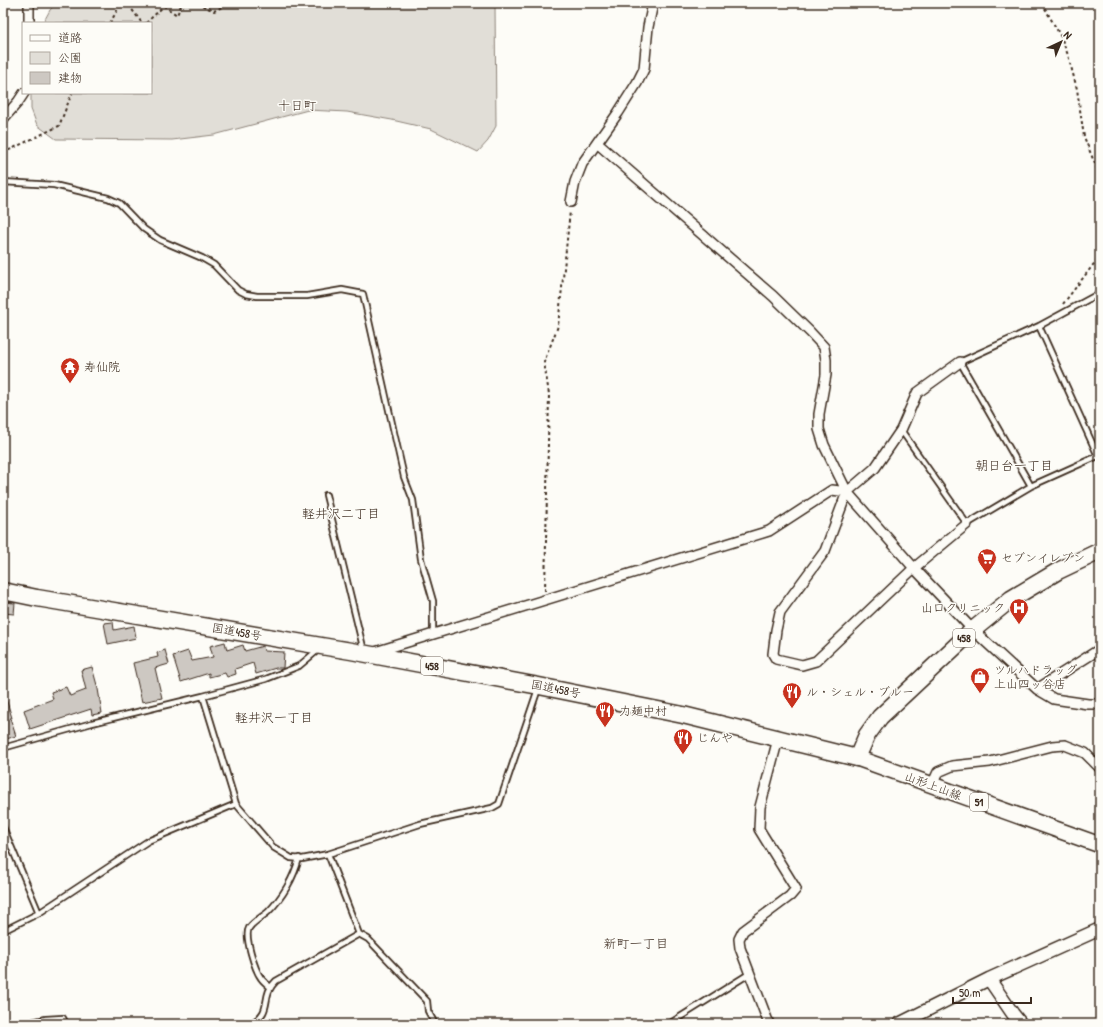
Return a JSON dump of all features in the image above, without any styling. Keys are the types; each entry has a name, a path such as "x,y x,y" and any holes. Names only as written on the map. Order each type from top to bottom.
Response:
{"highway":[{"name":"458","path":"857,758 867,735 880,717 972,630 1011,599 1058,571 1100,551"},
{"name":"国道458号","path":"3,591 323,646 539,686 682,715 857,758"}],"main road":[{"name":"山形上山線","path":"857,758 1100,845"}],"street":[{"path":"29,3 29,22"},
{"path":"571,202 575,182 582,164 637,83 644,69 648,27 653,3"},
{"path":"3,119 23,94"},
{"path":"597,143 774,296 824,347 826,375 819,414 819,429 824,445 847,492 914,568 972,630 1037,689 1054,699 1088,704 1100,704"},
{"path":"960,362 917,393 901,430 875,468 847,492 825,551 780,612 773,654 776,659 802,665 816,661 914,568 967,524"},
{"path":"367,654 769,531 832,490 847,492"},
{"path":"1037,689 1100,649"},
{"path":"769,1024 749,974 740,948 739,939 743,931 790,896 796,889 759,828 760,807 778,739"},
{"path":"932,785 938,772 952,766 990,762 1052,746 1065,745 1085,753 1100,768"},
{"path":"899,1024 989,979 1100,929"},
{"path":"989,979 1021,1024"}],"lane":[{"path":"3,182 54,186 108,198 119,203 144,229 160,240 202,258 214,265 238,290 246,294 257,296 307,296 342,290 362,294 404,477 413,500 421,559 433,601 433,635"},
{"path":"1031,486 960,362 1039,326 1100,293"},
{"path":"901,430 967,524 1031,486 1099,456 1039,326"},
{"path":"326,495 367,654"},
{"path":"3,748 92,723 266,679 299,666 323,646"},
{"path":"203,696 236,804 273,847 291,858 299,858 328,854 420,824 492,808 499,804 539,686"},
{"path":"3,931 39,913 148,841 236,804"},
{"path":"3,827 39,913"},
{"path":"328,854 359,934 368,938 427,1001 428,1011 434,1024"},
{"path":"270,987 261,978 256,968 247,935 249,928 269,911 284,891 296,868 299,858"},
{"path":"250,1024 262,1015 266,1008 267,995 270,987 276,981 359,934"},
{"path":"669,1024 749,974"},
{"path":"23,1024 46,1019 63,1018 66,1024"}],"path":[{"path":"111,22 119,7 126,3 141,22"},
{"path":"147,22 164,6 177,15 182,3"},
{"path":"197,3 214,11 230,3"},
{"path":"1042,3 1061,37 1068,55 1077,89 1084,137 1100,176"},
{"path":"3,153 60,126 72,94"},
{"path":"545,600 548,394 544,362 558,326 571,202"},
{"path":"1061,306 1100,256"}],"green space":[{"path":"56,3 495,3 496,126 488,141 478,152 431,129 347,112 308,110 214,135 172,140 56,139 37,125 31,109 31,94 152,94 152,22 44,22"}],"building":[{"path":"3,602 15,603 14,614 3,613"},
{"path":"113,622 114,630 134,626 136,638 108,644 104,623"},
{"path":"225,642 227,650 243,645 245,651 263,646 264,651 284,652 283,668 276,668 256,674 253,663 235,669 236,674 227,677 225,673 209,677 209,673 181,682 173,656 188,651 192,661 213,657 210,646"},
{"path":"165,650 169,664 155,668 162,698 142,702 133,663 158,657 157,653"},
{"path":"92,667 102,713 92,715 91,709 30,729 24,710 53,699 51,692 66,687 70,696 86,690 81,670"},
{"path":"3,695 5,695 16,736 3,740"}],"place":[{"name":"寿仙院","path":"70,384"},
{"name":"セブンイレブン","path":"987,575"},
{"name":"山口クリニック","path":"1019,625"},
{"name":"ツルハドラッグ 上山四ッ谷店","path":"980,694"},
{"name":"ル・シェル・ブルー","path":"792,709"},
{"name":"力麺中村","path":"605,728"},
{"name":"じんや","path":"683,755"}],"district":[{"name":"十日町","path":"297,105"},
{"name":"朝日台一丁目","path":"1014,465"},
{"name":"軽井沢二丁目","path":"341,513"},
{"name":"軽井沢一丁目","path":"274,717"},
{"name":"新町一丁目","path":"636,943"}]}
